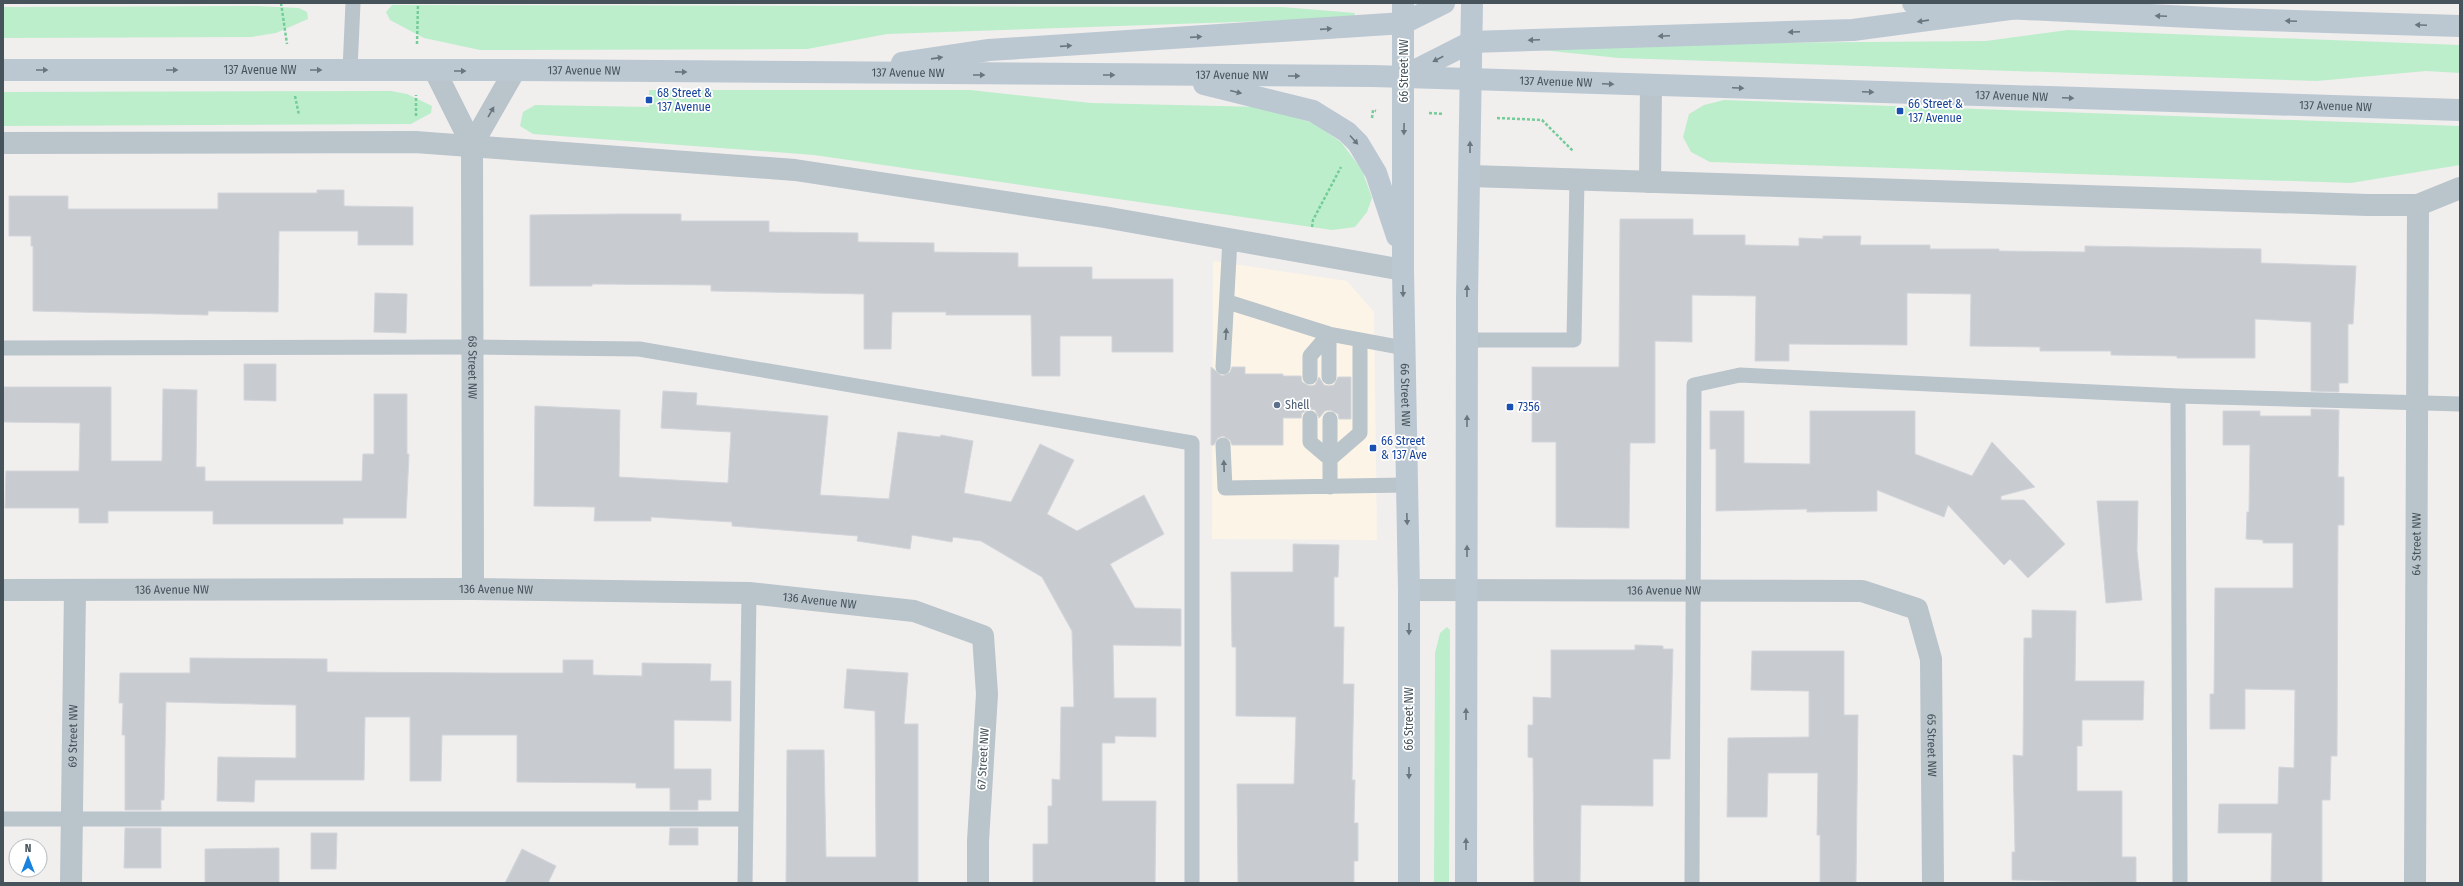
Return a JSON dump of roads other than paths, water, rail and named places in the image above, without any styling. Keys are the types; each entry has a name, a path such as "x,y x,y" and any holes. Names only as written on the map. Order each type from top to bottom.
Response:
{"main road":[{"path":"829,74 989,50 1404,13 1444,3"},
{"path":"1466,883 1467,340 1472,3"},
{"path":"1913,3 2232,20 2460,26"},
{"path":"1404,76 1471,42 1853,30 2017,8"},
{"name":"66 Street NW","path":"1404,13 1403,261 1409,590 1409,883"},
{"name":"137 Avenue NW","path":"3,70 515,70 829,74 1404,76 1471,80 1651,86 2460,110"},
{"path":"1171,75 1312,111 1347,132 1358,143 1376,173 1403,261"}],"street":[{"name":"68 Street NW","path":"472,145 515,70"},
{"name":"68 Street NW","path":"435,71 472,145 473,589"},
{"path":"1650,182 1651,86"},
{"path":"3,143 408,142 472,145 795,170 1104,217 1230,239 1403,261"},
{"path":"1470,176 2418,205 2460,188"},
{"name":"64 Street NW","path":"2415,883 2418,205"},
{"name":"136 Avenue NW","path":"3,590 473,589 749,593 914,611 983,636"},
{"name":"69 Street NW","path":"71,883 75,590"},
{"name":"136 Avenue NW","path":"1409,590 1862,591 1917,609"},
{"name":"65 Street NW","path":"1917,609 1931,658 1932,883"},
{"name":"67 Street NW","path":"978,883 978,841 987,694 983,636"}],"lane":[{"path":"350,70 353,3"},
{"path":"1467,340 1574,340 1577,179"},
{"path":"1223,367 1228,302 1230,239"},
{"path":"1228,302 1329,334 1404,348"},
{"path":"1310,377 1310,356 1329,334"},
{"path":"1329,334 1329,377"},
{"path":"1330,459 1360,433 1360,341"},
{"path":"3,348 472,347 639,349 1192,443 1192,883"},
{"path":"1692,883 1694,385 1740,375 2178,396 2460,404"},
{"path":"2178,396 2180,883"},
{"path":"1310,418 1310,442 1330,459"},
{"path":"1330,419 1330,487"},
{"path":"1223,445 1224,488 1406,485"},
{"path":"745,883 749,593"},
{"path":"3,819 745,819"}],"place":[{"name":"68 Street & 137 Avenue","path":"649,100"},
{"name":"66 Street & 137 Avenue","path":"1900,111"},
{"name":"Shell","path":"1277,405"},
{"name":"7356","path":"1510,407"},
{"name":"66 Street & 137 Ave","path":"1373,448"}]}
